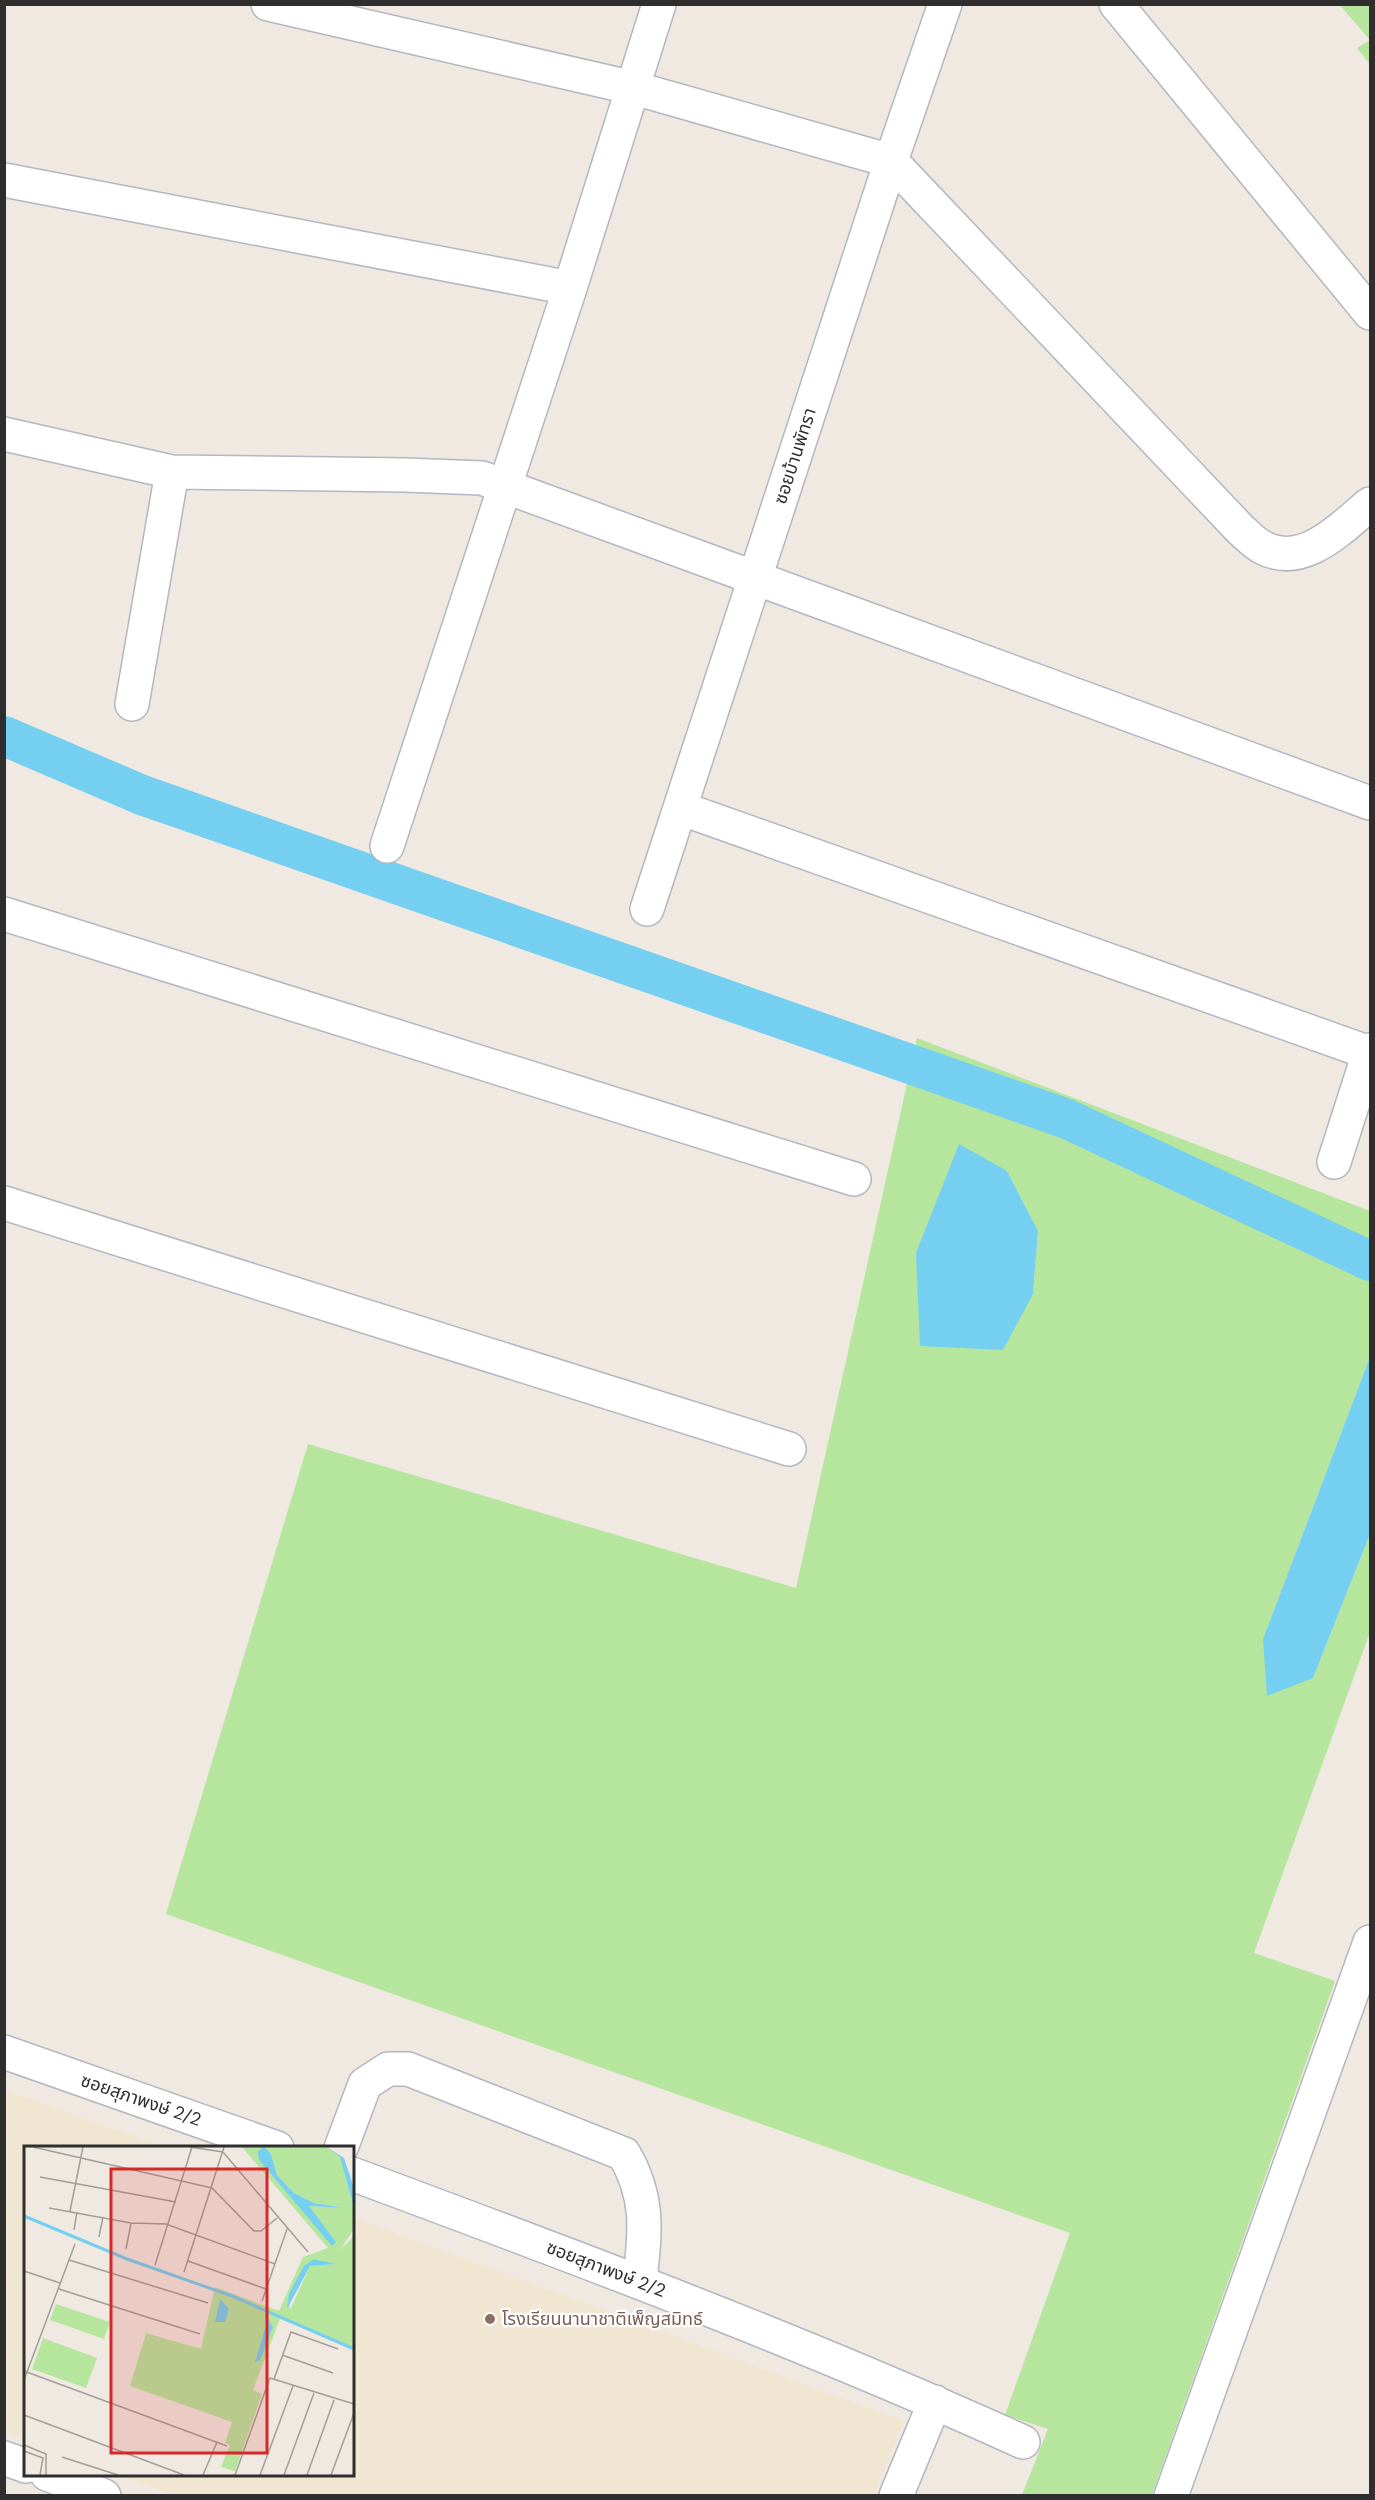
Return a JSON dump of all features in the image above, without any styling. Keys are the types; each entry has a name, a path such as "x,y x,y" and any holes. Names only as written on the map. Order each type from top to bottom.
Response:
{"street":[{"path":"268,4 634,88 891,161 1240,529 1262,548 1290,554 1319,546 1371,504"},
{"path":"387,846 506,487 634,88 658,4"},
{"name":"ซอยบ้านพัทรา","path":"647,909 891,161 945,4"},
{"path":"1116,4 1371,313"},
{"path":"4,180 570,288"},
{"path":"4,434 172,472 482,478 1371,803"},
{"path":"132,704 172,472"},
{"path":"680,808 1370,1051 1334,1162"},
{"path":"4,914 854,1179"},
{"path":"4,1203 789,1449"},
{"path":"1171,2496 1371,1942"},
{"name":"ซอยสุภาพงษ์ 2/2","path":"4,2052 271,2146"},
{"path":"342,2146 364,2084 388,2069 408,2069 624,2154 637,2176 644,2202 644,2239 640,2281"},
{"name":"ซอยสุภาพงษ์ 2/2","path":"354,2175 640,2281 935,2403 1023,2442"},
{"path":"896,2496 935,2403"},
{"path":"4,2458 24,2465"},
{"path":"50,2476 104,2496"}],"shaded area":[{"path":"4,2089 161,2146 24,2146 24,2440 5,2432"},
{"name":"โรงเรียนนานาชาติเพ็ญสมิทธ์","path":"354,2217 904,2421 874,2495 175,2496 122,2476 354,2476"}],"green space":[{"path":"1340,5 1369,5 1370,40"},
{"path":"1370,40 1370,64 1357,48"},
{"path":"917,1038 1370,1211 1370,1357 1263,1639 1313,1678 1370,1534 1370,1632 1254,1953 1335,1981 1152,2495 1022,2495 1048,2429 1005,2415 1070,2233 166,1914 308,1444 796,1588","holes":["1007,1171 1038,1231 1033,1294"]}],"water":[{"path":"959,1144 1007,1171 1038,1231 1033,1294 1003,1350 920,1346 916,1253"},
{"path":"1370,1357 1370,1534 1313,1678 1267,1696 1263,1639"}],"waterway":[{"path":"4,736 142,795 1067,1119 1370,1261"}],"place":[{"name":"โรงเรียนนานาชาติเพ็ญสมิทธ์","path":"490,2319"}]}
